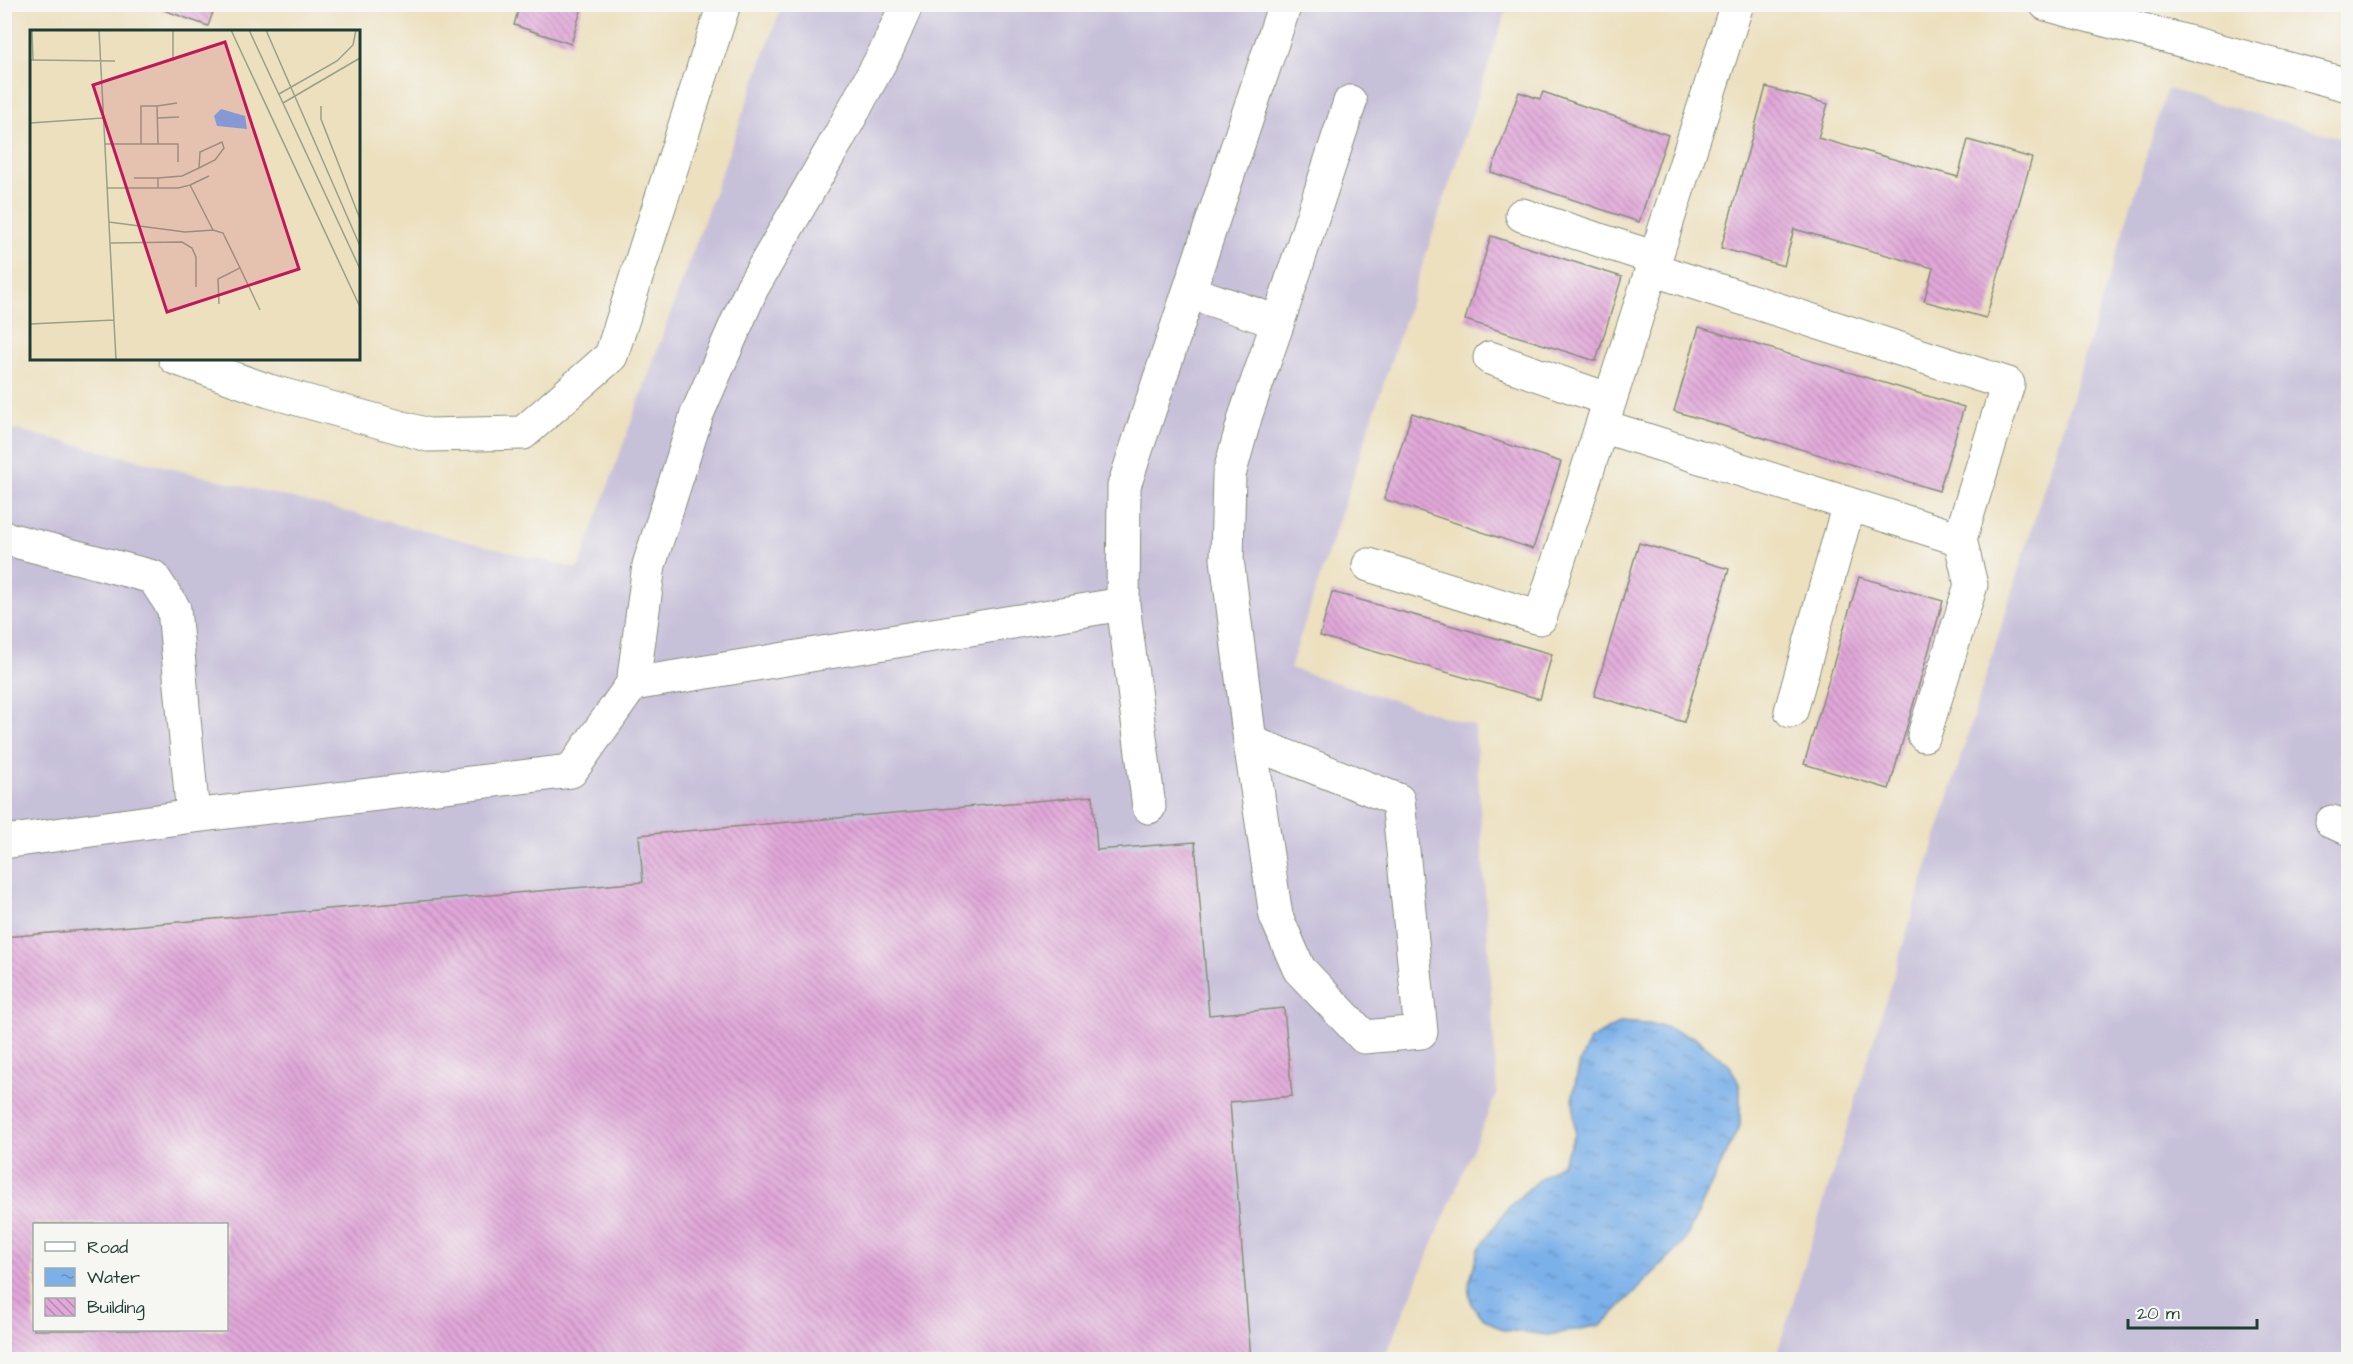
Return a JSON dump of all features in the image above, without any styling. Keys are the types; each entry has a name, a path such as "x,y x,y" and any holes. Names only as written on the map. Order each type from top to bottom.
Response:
{"street":[{"path":"181,360 269,392 428,435 523,433 611,357 724,4"},
{"path":"4,842 193,816 571,771 634,682 649,565 697,414 752,288 838,139 887,49 907,4"},
{"path":"1149,807 1123,604 1124,486 1285,4"},
{"path":"1369,565 1540,618 1737,4"},
{"path":"2046,4 2349,85"},
{"path":"1250,742 1398,800 1421,1032 1364,1037 1299,969 1276,916 1250,742 1227,559 1229,475 1246,414 1350,102"},
{"path":"1522,216 1654,264 2008,384 1960,539 1971,585 1924,735"},
{"path":"1189,292 1278,322"},
{"path":"1490,358 1606,413 1849,504 1960,539"},
{"path":"1791,711 1849,504"},
{"path":"4,538 153,577 174,609 193,816"},
{"path":"634,682 633,684 1123,604"}],"shaded area":[{"path":"782,5 1508,5 1290,668 1475,726 1497,1092 1384,1359 5,1360 5,427 578,569"},
{"path":"2167,89 2348,140 2348,1359 1775,1360"}],"water":[{"path":"1622,1022 1659,1025 1696,1038 1730,1066 1740,1086 1740,1125 1684,1242 1602,1325 1548,1335 1503,1330 1484,1319 1471,1304 1469,1284 1478,1250 1507,1209 1537,1181 1562,1163 1575,1135 1573,1094 1580,1062 1590,1040"}],"building":[{"path":"147,4 216,4 208,26"},
{"path":"520,4 583,4 571,44 514,25"},
{"path":"1766,87 1828,104 1818,138 1958,177 1968,140 2032,158 1986,318 1924,301 1933,268 1794,229 1784,266 1721,248"},
{"path":"1519,92 1540,99 1543,92 1668,135 1639,222 1491,172"},
{"path":"1491,236 1622,277 1596,361 1465,320"},
{"path":"1699,327 1964,407 1939,491 1674,411"},
{"path":"1412,413 1561,462 1533,549 1384,499"},
{"path":"1639,543 1729,569 1684,722 1594,696"},
{"path":"1859,577 1943,601 1889,789 1804,764"},
{"path":"1332,592 1552,654 1540,699 1320,636"},
{"path":"1093,796 1097,850 1195,842 1209,1015 1284,1008 1292,1096 1230,1102 1251,1360 4,1360 4,937 643,882 639,835"}]}
